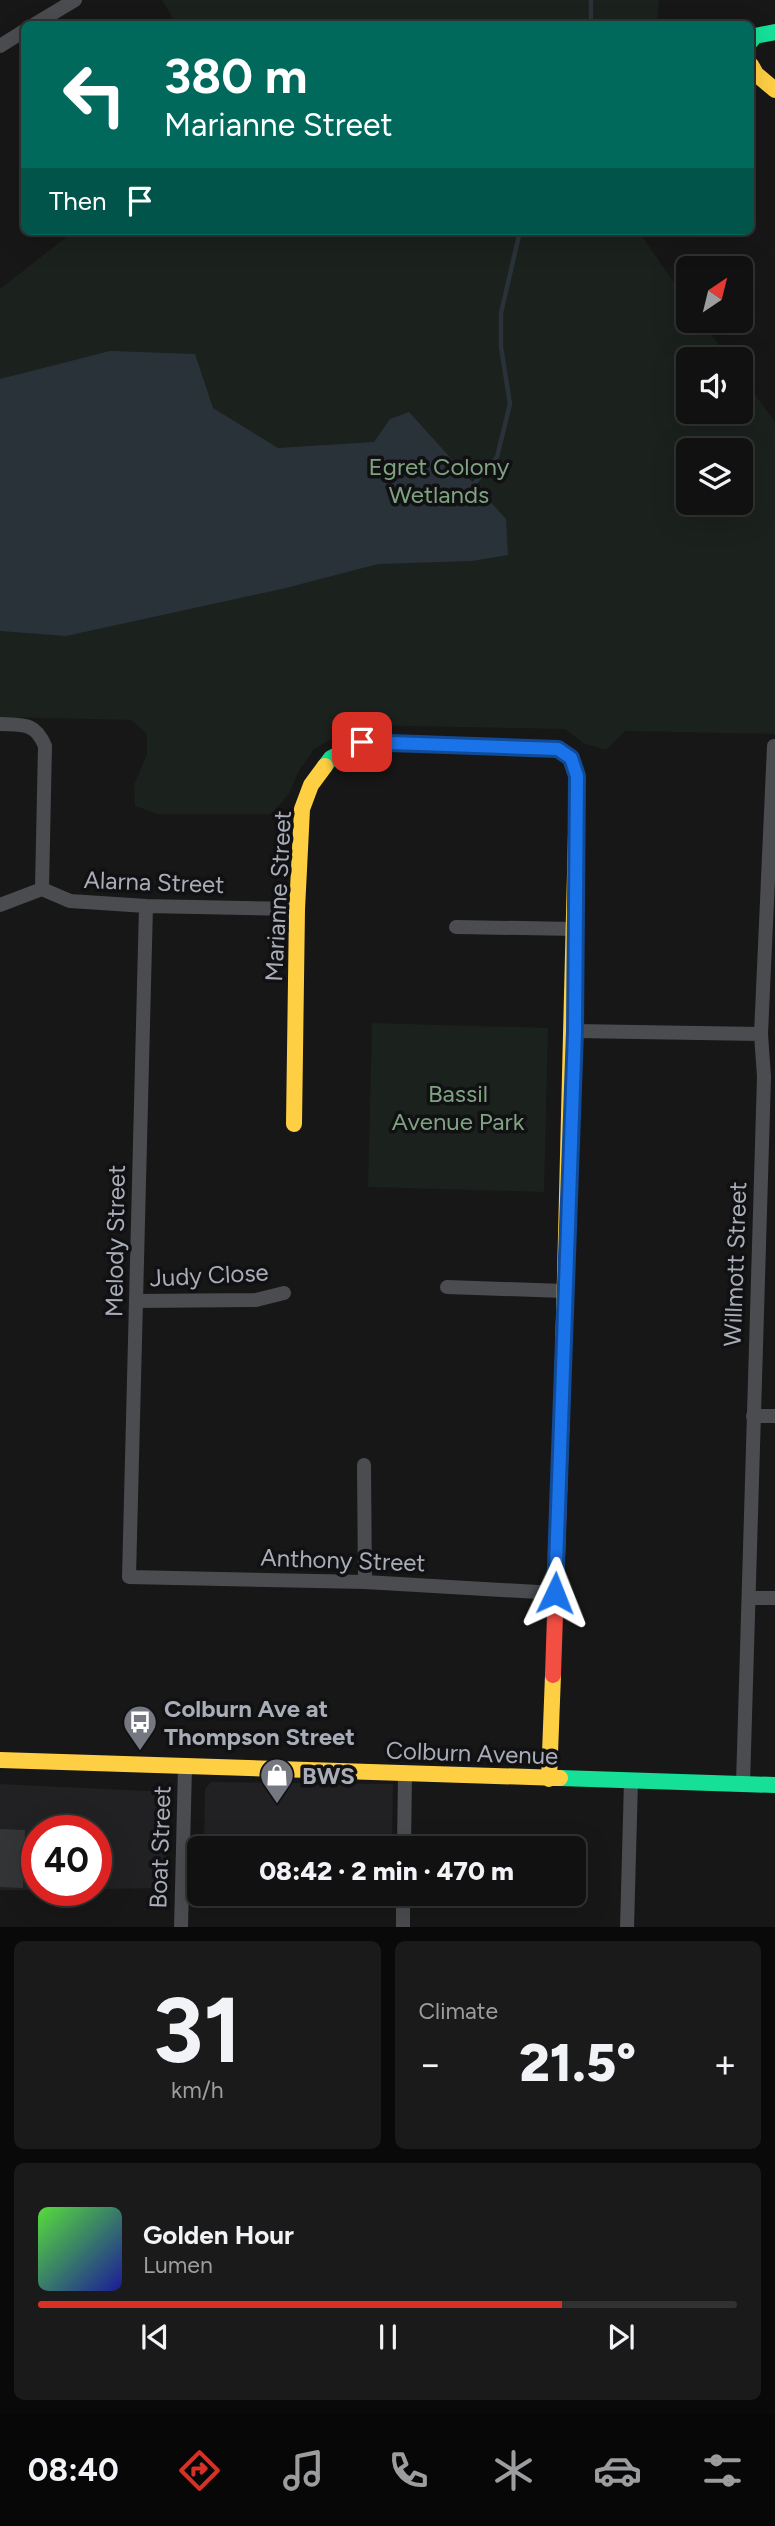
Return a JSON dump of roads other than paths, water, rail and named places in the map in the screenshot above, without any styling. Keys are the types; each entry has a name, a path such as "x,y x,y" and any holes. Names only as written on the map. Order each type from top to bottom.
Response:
{"street":[{"path":"40,21 75,0"},
{"path":"754,37 775,32"},
{"path":"0,46 21,33"},
{"path":"754,70 775,90"},
{"path":"0,724 29,725 40,735 45,746 42,889 0,905"},
{"name":"Marianne Street","path":"294,1124 297,909 302,809 311,785 331,758 362,742 558,749 571,758 577,776 576,929"},
{"name":"Willmott Street","path":"743,1784 753,1416 769,1077 761,1034 772,844 774,746"},
{"name":"Alarna Street","path":"42,889 70,901 146,906 297,909"},
{"name":"Melody Street","path":"129,1577 146,906"},
{"path":"456,926 576,929 575,1031 549,1779"},
{"path":"575,1031 761,1034"},
{"path":"447,1287 564,1291"},
{"name":"Judy Close","path":"136,1301 256,1300 284,1293"},
{"path":"753,1416 775,1416"},
{"path":"364,1465 365,1582"},
{"name":"Anthony Street","path":"129,1577 365,1582 555,1593"},
{"path":"750,1598 775,1598"},
{"name":"Colburn Avenue","path":"0,1760 775,1785"},
{"name":"Boat Street","path":"181,1927 185,1767"},
{"path":"404,1836 405,1774"},
{"path":"627,1927 631,1782"},
{"path":"403,1906 403,1927"}],"waterway":[{"path":"591,0 591,21"},
{"path":"472,486 497,457 510,404 501,347 501,313 519,235"}],"place":[{"name":"Colburn Ave at Thompson Street","path":"140,1752"},
{"name":"BWS","path":"277,1805"}],"park label":[{"name":"Egret Colony Wetlands","path":"439,480"},
{"name":"Bassil Avenue Park","path":"458,1107"}]}
